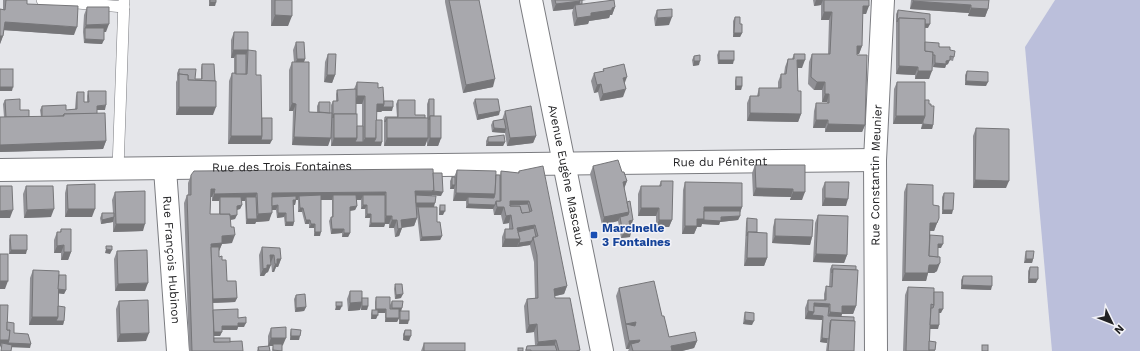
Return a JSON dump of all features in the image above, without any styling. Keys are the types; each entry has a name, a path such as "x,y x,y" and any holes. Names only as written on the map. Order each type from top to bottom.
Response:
{"street":[{"name":"Avenue Eugène Mascaux","path":"531,0 565,162 602,351"},
{"name":"Rue Constantin Meunier","path":"876,351 875,160 884,0"},
{"name":"Rue du Pénitent","path":"565,162 875,160"},
{"name":"Rue des Trois Fontaines","path":"0,170 165,169 565,162"},
{"name":"Rue François Hubinon","path":"165,169 178,351"}],"lane":[{"path":"42,0 124,3 118,169"}],"shaded area":[{"path":"1055,0 1140,0 1140,351 1052,351 1025,47"}],"building":[{"path":"6,0 27,0 27,4 78,6 77,27 5,22 3,36 0,36 0,9 5,10"},
{"path":"210,0 216,0 216,2 210,2"},
{"path":"275,0 292,0 292,16 275,15"},
{"path":"449,0 479,0 495,79 466,85"},
{"path":"555,0 580,0 580,1 556,4"},
{"path":"614,0 615,7 612,8 612,10 591,13 591,16 577,18 575,5"},
{"path":"824,0 869,0 869,6 863,6 862,46 857,46 857,55 867,55 865,125 828,124 828,120 816,120 816,103 829,103 829,94 825,94 825,82 817,82 811,77 812,54 830,54 832,12 824,12"},
{"path":"913,0 989,0 988,9 971,8 971,5"},
{"path":"87,7 109,7 109,24 86,25"},
{"path":"672,9 672,17 657,18 657,10"},
{"path":"898,10 930,14 930,24 925,24 925,19 899,18 897,22"},
{"path":"735,17 740,17 742,33 734,33"},
{"path":"899,18 925,19 925,51 933,52 932,71 918,71 918,67 899,66"},
{"path":"85,28 104,28 104,40 85,39"},
{"path":"234,32 248,32 248,50 233,50"},
{"path":"296,42 304,42 305,59 297,59"},
{"path":"925,42 939,43 939,47 950,47 950,50 955,51 954,57 950,56 950,60 946,61 946,64 935,63 935,55 933,55 933,52 925,51"},
{"path":"248,50 256,51 256,75 261,75 262,136 231,136 232,73 247,74"},
{"path":"719,51 734,51 734,60 719,60"},
{"path":"236,54 246,54 246,74 236,74"},
{"path":"328,54 336,54 335,75 327,75"},
{"path":"794,54 805,54 805,60 797,60 798,91 801,91 801,114 750,113 750,96 759,96 759,88 781,88 781,74 786,74 788,59 794,59"},
{"path":"700,55 700,61 694,61 694,56"},
{"path":"292,62 309,62 309,112 332,113 331,138 294,137 296,104 292,103"},
{"path":"202,64 214,64 215,81 188,80 188,75 179,74 179,69 196,69 195,79 202,79"},
{"path":"624,64 627,77 623,78 626,89 603,94 601,84 597,85 594,73 604,71 603,69"},
{"path":"0,69 13,69 13,87 0,87"},
{"path":"967,71 988,72 988,82 966,81"},
{"path":"179,74 188,75 188,80 216,81 216,107 179,107"},
{"path":"736,77 742,77 742,86 736,86"},
{"path":"357,82 378,83 378,88 383,87 384,104 377,104 376,138 365,138 365,96 357,96"},
{"path":"897,82 925,82 925,116 896,116"},
{"path":"356,89 356,114 334,114 333,118 333,101 338,101 337,90"},
{"path":"88,91 106,91 106,105 97,106 97,114 64,114 63,116 42,117 42,106 66,105 66,110 77,109 77,92 84,92 84,102 89,102"},
{"path":"20,99 20,110 29,110 29,117 6,117 5,100"},
{"path":"429,99 434,99 434,116 430,116 429,120"},
{"path":"475,99 498,99 500,111 478,115"},
{"path":"398,100 415,100 415,115 425,115 425,118 387,118 385,122 385,117 398,117"},
{"path":"925,100 929,100 929,104 934,106 933,125 923,124 925,116"},
{"path":"384,101 393,101 393,107 383,107"},
{"path":"319,102 330,102 330,113 319,112"},
{"path":"531,106 536,136 510,138 505,111"},
{"path":"105,113 106,141 0,145 0,117 64,116 64,114"},
{"path":"334,114 357,114 357,138 334,138"},
{"path":"430,116 441,116 441,138 430,138"},
{"path":"262,118 272,118 272,140 261,140"},
{"path":"387,118 428,118 428,138 387,138"},
{"path":"504,119 506,129 494,128 493,121"},
{"path":"376,120 382,120 382,142 374,142 376,138"},
{"path":"357,126 363,126 363,142 355,142 357,138"},
{"path":"976,128 1009,129 1009,181 975,180"},
{"path":"504,135 505,142 488,142 488,137"},
{"path":"618,160 627,181 623,182 629,212 604,217 593,166"},
{"path":"755,165 805,165 805,192 793,192 793,189 756,188"},
{"path":"543,166 567,286 554,289 555,298 570,298 580,350 559,351 556,340 538,342 537,324 529,325 527,299 538,298 537,255 533,237 538,236 535,225 517,228 520,239 505,239 505,229 513,229 511,215 506,216 504,207 497,207 496,201 501,201 501,171 519,173 519,171","holes":["510,201 529,201 532,211 522,213 520,206 510,206"]},
{"path":"433,169 434,191 415,191 417,218 401,220 402,228 398,229 397,220 392,220 392,216 386,216 386,192 272,193 272,213 258,214 257,193 214,194 215,189 211,189 210,214 230,214 231,227 234,227 235,235 222,236 222,243 211,244 214,342 242,341 243,351 192,351 187,195 191,195 191,175 194,171"},
{"path":"457,170 496,171 495,194 456,193"},
{"path":"433,173 442,173 443,192 432,191 434,191"},
{"path":"496,175 500,175 500,201 496,201 495,205 468,204 468,197 494,198"},
{"path":"452,177 455,177 455,185 452,185"},
{"path":"661,181 673,181 672,220 659,220 659,208 641,208 641,186 661,186"},
{"path":"685,182 742,183 742,207 704,207 704,219 697,219 697,226 685,226"},
{"path":"825,182 849,182 848,199 825,198"},
{"path":"95,184 95,209 68,209 67,185"},
{"path":"907,184 933,185 933,205 939,206 939,218 937,223 930,223 929,256 940,257 940,263 937,265 929,265 928,273 905,273"},
{"path":"0,186 12,186 13,210 0,211"},
{"path":"26,186 53,186 54,209 27,210"},
{"path":"145,191 145,224 116,224 115,192"},
{"path":"944,193 954,193 953,210 943,210"},
{"path":"321,195 321,232 315,232 315,224 311,224 310,220 306,220 303,208 300,208 299,196"},
{"path":"333,195 356,195 357,206 350,207 350,233 344,233 344,229 332,229 331,217 333,217"},
{"path":"363,195 385,195 385,223 371,223 371,214 367,214 367,205 363,205"},
{"path":"416,195 436,196 435,203 416,203"},
{"path":"296,196 296,200 293,200 294,222 286,222 286,213 278,213 278,205 272,206 272,197"},
{"path":"220,197 241,197 242,205 237,206 237,215 230,216 230,214 220,214"},
{"path":"246,197 256,197 257,219 247,219"},
{"path":"630,201 633,220 629,221 631,233 623,234 620,217 628,215 629,212 627,202"},
{"path":"528,204 530,212 522,213 520,206 510,206 510,205"},
{"path":"440,205 445,205 445,211 440,211"},
{"path":"418,207 437,207 437,222 440,222 442,236 422,237"},
{"path":"704,211 740,211 740,216 721,217 721,221 704,220"},
{"path":"102,213 114,213 114,217 102,220"},
{"path":"818,215 848,216 847,255 816,254"},
{"path":"747,218 757,219 757,232 748,232 747,236"},
{"path":"775,219 813,220 812,237 775,236"},
{"path":"534,228 536,237 533,237 532,241 519,243 520,239 518,232"},
{"path":"61,229 71,229 71,252 64,252 64,245 57,246 57,232 61,232"},
{"path":"748,232 767,233 767,258 747,258"},
{"path":"10,235 27,235 27,250 11,250"},
{"path":"930,235 943,236 943,244 938,244 938,257 929,256"},
{"path":"106,246 112,246 112,250 106,249"},
{"path":"211,247 219,247 219,257 222,256 222,260 226,260 227,281 236,281 237,298 213,299"},
{"path":"262,247 280,248 281,259 277,259 277,264 275,264 274,255 270,255 271,265 267,265 267,268 263,269"},
{"path":"147,250 148,283 118,284 117,251"},
{"path":"1026,251 1034,251 1033,259 1026,259"},
{"path":"0,254 8,254 8,281 0,281"},
{"path":"832,265 856,266 856,270 833,269 832,273"},
{"path":"1030,267 1038,267 1038,279 1029,279"},
{"path":"833,269 858,270 856,306 842,306 842,313 830,312 830,304 814,303 814,312 808,311 808,300 826,300 826,286 832,287"},
{"path":"33,270 59,271 58,317 32,317"},
{"path":"59,275 66,275 66,290 58,289"},
{"path":"963,276 992,276 992,286 962,285"},
{"path":"654,281 662,316 664,316 669,337 695,332 697,341 671,346 672,351 633,351 631,344 639,342 640,340 629,341 619,288","holes":["636,322 635,326 626,324"]},
{"path":"395,284 402,284 403,294 396,295"},
{"path":"908,287 934,288 934,305 931,304 929,351 906,351"},
{"path":"350,291 362,291 362,302 350,303"},
{"path":"934,292 943,292 943,309 939,309 939,325 930,325 931,308 933,308 934,305"},
{"path":"305,294 306,307 296,308 296,295"},
{"path":"376,297 390,297 390,309 399,309 399,318 386,318 386,309 376,309"},
{"path":"362,298 368,298 368,306 362,306"},
{"path":"148,300 149,333 120,334 119,301"},
{"path":"392,301 403,301 402,308 392,308"},
{"path":"336,302 342,302 342,306 336,306"},
{"path":"0,305 8,305 7,330 10,330 9,340 0,340"},
{"path":"58,306 65,307 64,321 56,321 58,317"},
{"path":"814,306 829,307 828,316 854,317 854,321 831,320 829,339 822,338 823,316 812,315 814,312"},
{"path":"238,309 238,318 246,317 246,323 238,323 238,326 222,326 222,332 214,332 213,310"},
{"path":"372,310 378,310 378,315 372,315"},
{"path":"400,311 409,311 409,320 400,320"},
{"path":"745,312 754,313 754,321 745,320"},
{"path":"831,320 855,321 854,351 828,351"},
{"path":"7,322 14,323 14,333 28,334 31,344 8,343 10,330 7,330"},
{"path":"286,327 286,338 271,338 271,328"},
{"path":"291,329 301,330 300,336 291,336"},
{"path":"405,330 411,330 411,336 404,336"},
{"path":"214,338 230,338 230,342 214,342"},
{"path":"929,341 936,342 935,350 929,350"},
{"path":"2,343 12,345 11,351 1,351"},
{"path":"424,343 465,343 465,351 424,351"},
{"path":"273,344 282,344 282,351 273,350"},
{"path":"555,345 557,351 526,350 527,346"},
{"path":"982,345 988,345 988,351 982,351"},
{"path":"269,346 270,351 259,351 258,347"},
{"path":"518,348 523,348 523,351 518,351"}],"place":[{"name":"Marcinelle 3 Fontaines","path":"594,235"}]}
